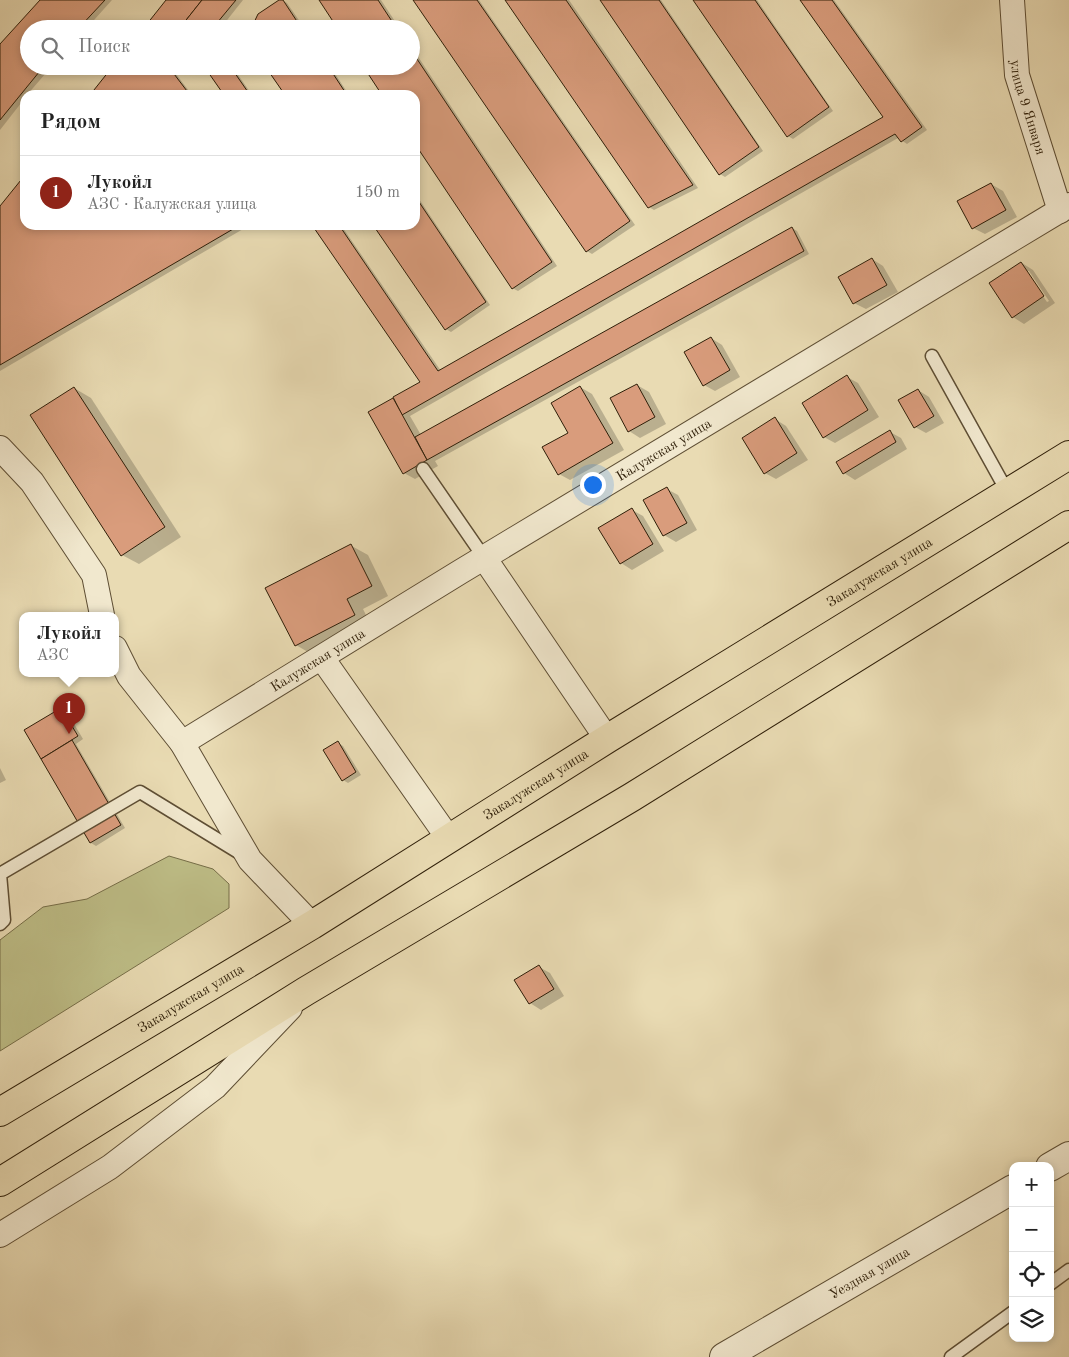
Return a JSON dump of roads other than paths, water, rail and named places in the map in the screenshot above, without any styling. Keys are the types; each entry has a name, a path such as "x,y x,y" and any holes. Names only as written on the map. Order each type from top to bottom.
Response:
{"highway":[{"name":"Закалужская улица","path":"0,1112 312,925 607,739 1069,455"},
{"path":"0,1182 306,991 632,797 1069,525"}],"street":[{"name":"улица 9 Января","path":"1012,0 1018,75 1064,208"},
{"name":"Калужская улица","path":"182,743 1064,208"},
{"path":"0,448 32,482 94,574 101,612"},
{"path":"485,559 607,739"},
{"path":"119,655 130,676 182,743 250,860 312,925"},
{"path":"322,658 449,839"},
{"path":"0,1235 110,1167 215,1087 306,991"},
{"path":"1054,1165 1069,1156"},
{"name":"Уездная улица","path":"724,1357 1009,1191"}],"lane":[{"path":"932,356 1008,493"},
{"path":"423,469 485,559"},
{"path":"0,924 4,920 0,874 140,792 250,860"},
{"path":"1054,1281 1069,1270"},
{"path":"951,1357 1009,1315"}],"place":[{"name":"Лукойл","path":"69,734"}]}
